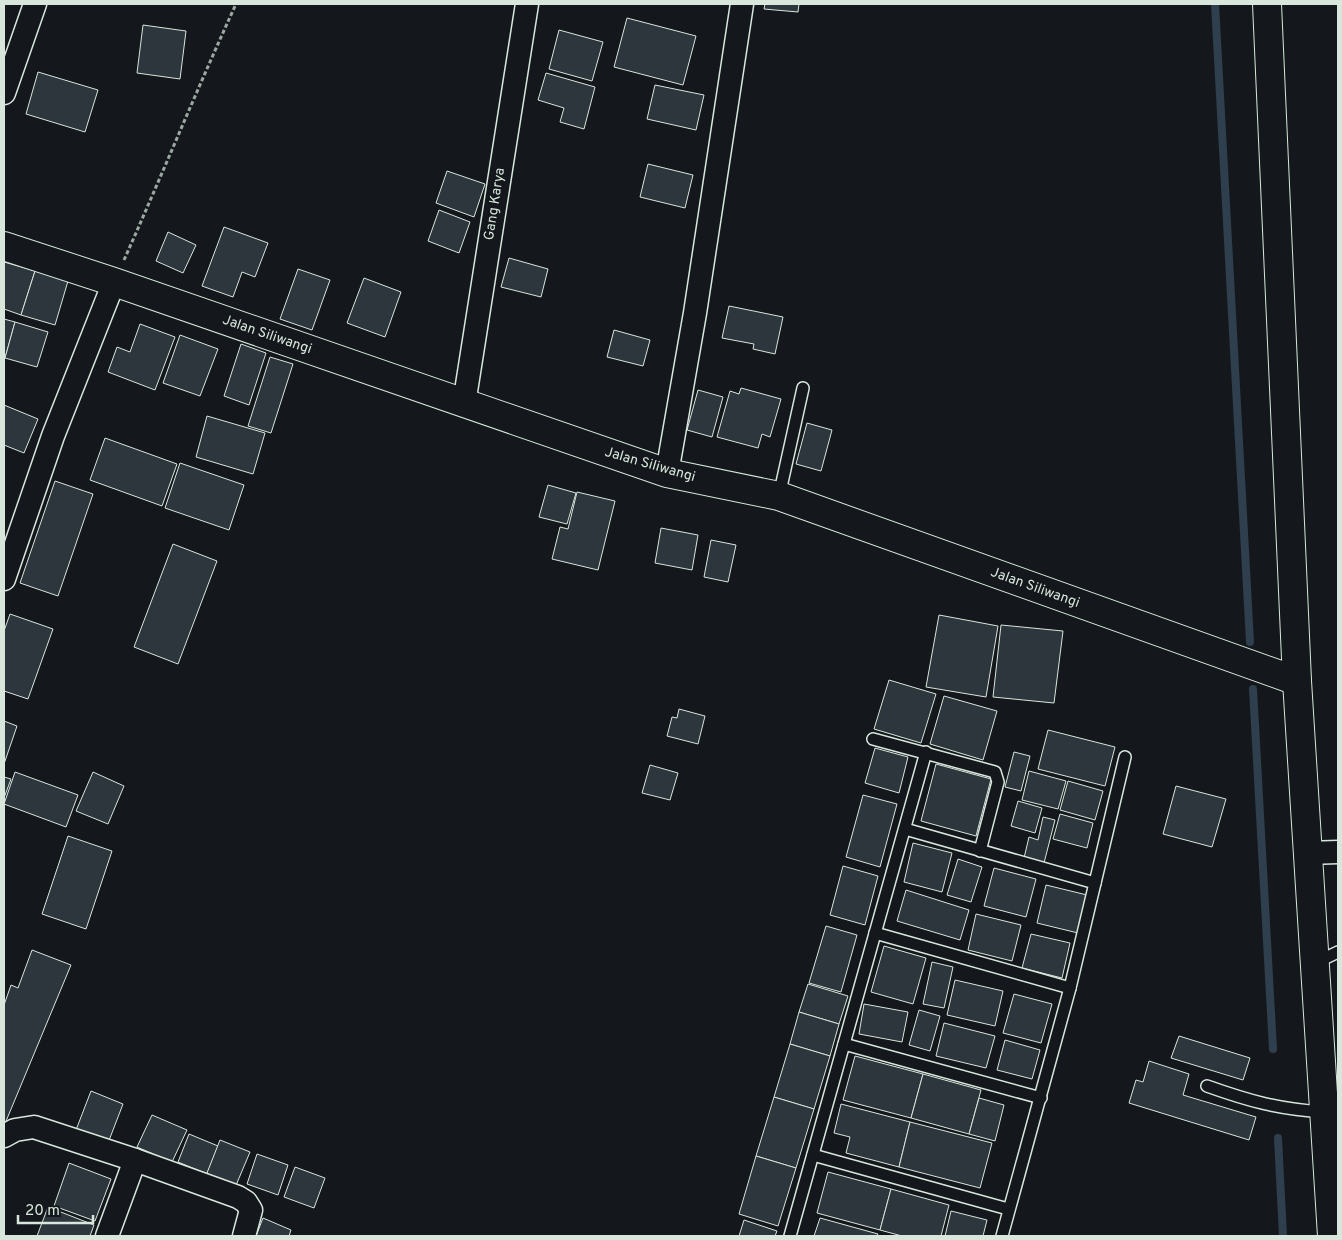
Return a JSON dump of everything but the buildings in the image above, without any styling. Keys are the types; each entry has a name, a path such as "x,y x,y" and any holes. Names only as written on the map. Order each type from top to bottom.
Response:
{"street":[{"path":"4,93 34,4"},
{"name":"Gang Karya","path":"464,404 527,4"},
{"path":"667,473 696,313 742,4"},
{"path":"1267,4 1297,681 1323,1112 1334,1185 1332,1236"},
{"name":"Jalan Siliwangi","path":"4,246 114,282 667,473 778,496 1297,681"},
{"path":"4,579 53,436 114,282"},
{"path":"1308,853 1338,852"},
{"path":"4,1136 15,1130 34,1127 135,1160 238,1197 246,1202 251,1210 244,1236"},
{"path":"106,1236 135,1160"}],"lane":[{"path":"778,496 803,388"},
{"path":"873,738 995,772 998,776 980,851"},
{"path":"790,1236 926,752"},
{"path":"1002,1236 1070,988 1125,757"},
{"path":"904,829 1095,883"},
{"path":"875,933 1070,988"},
{"path":"1314,964 1338,952"},
{"path":"844,1044 1040,1098"},
{"path":"1207,1086 1257,1104 1287,1110 1323,1112"},
{"path":"813,1155 1008,1209"}],"path":[{"path":"114,282 236,4"}],"waterway":[{"path":"1215,4 1250,642"},
{"path":"1253,689 1273,1049"},
{"path":"1278,1138 1283,1236"}]}
